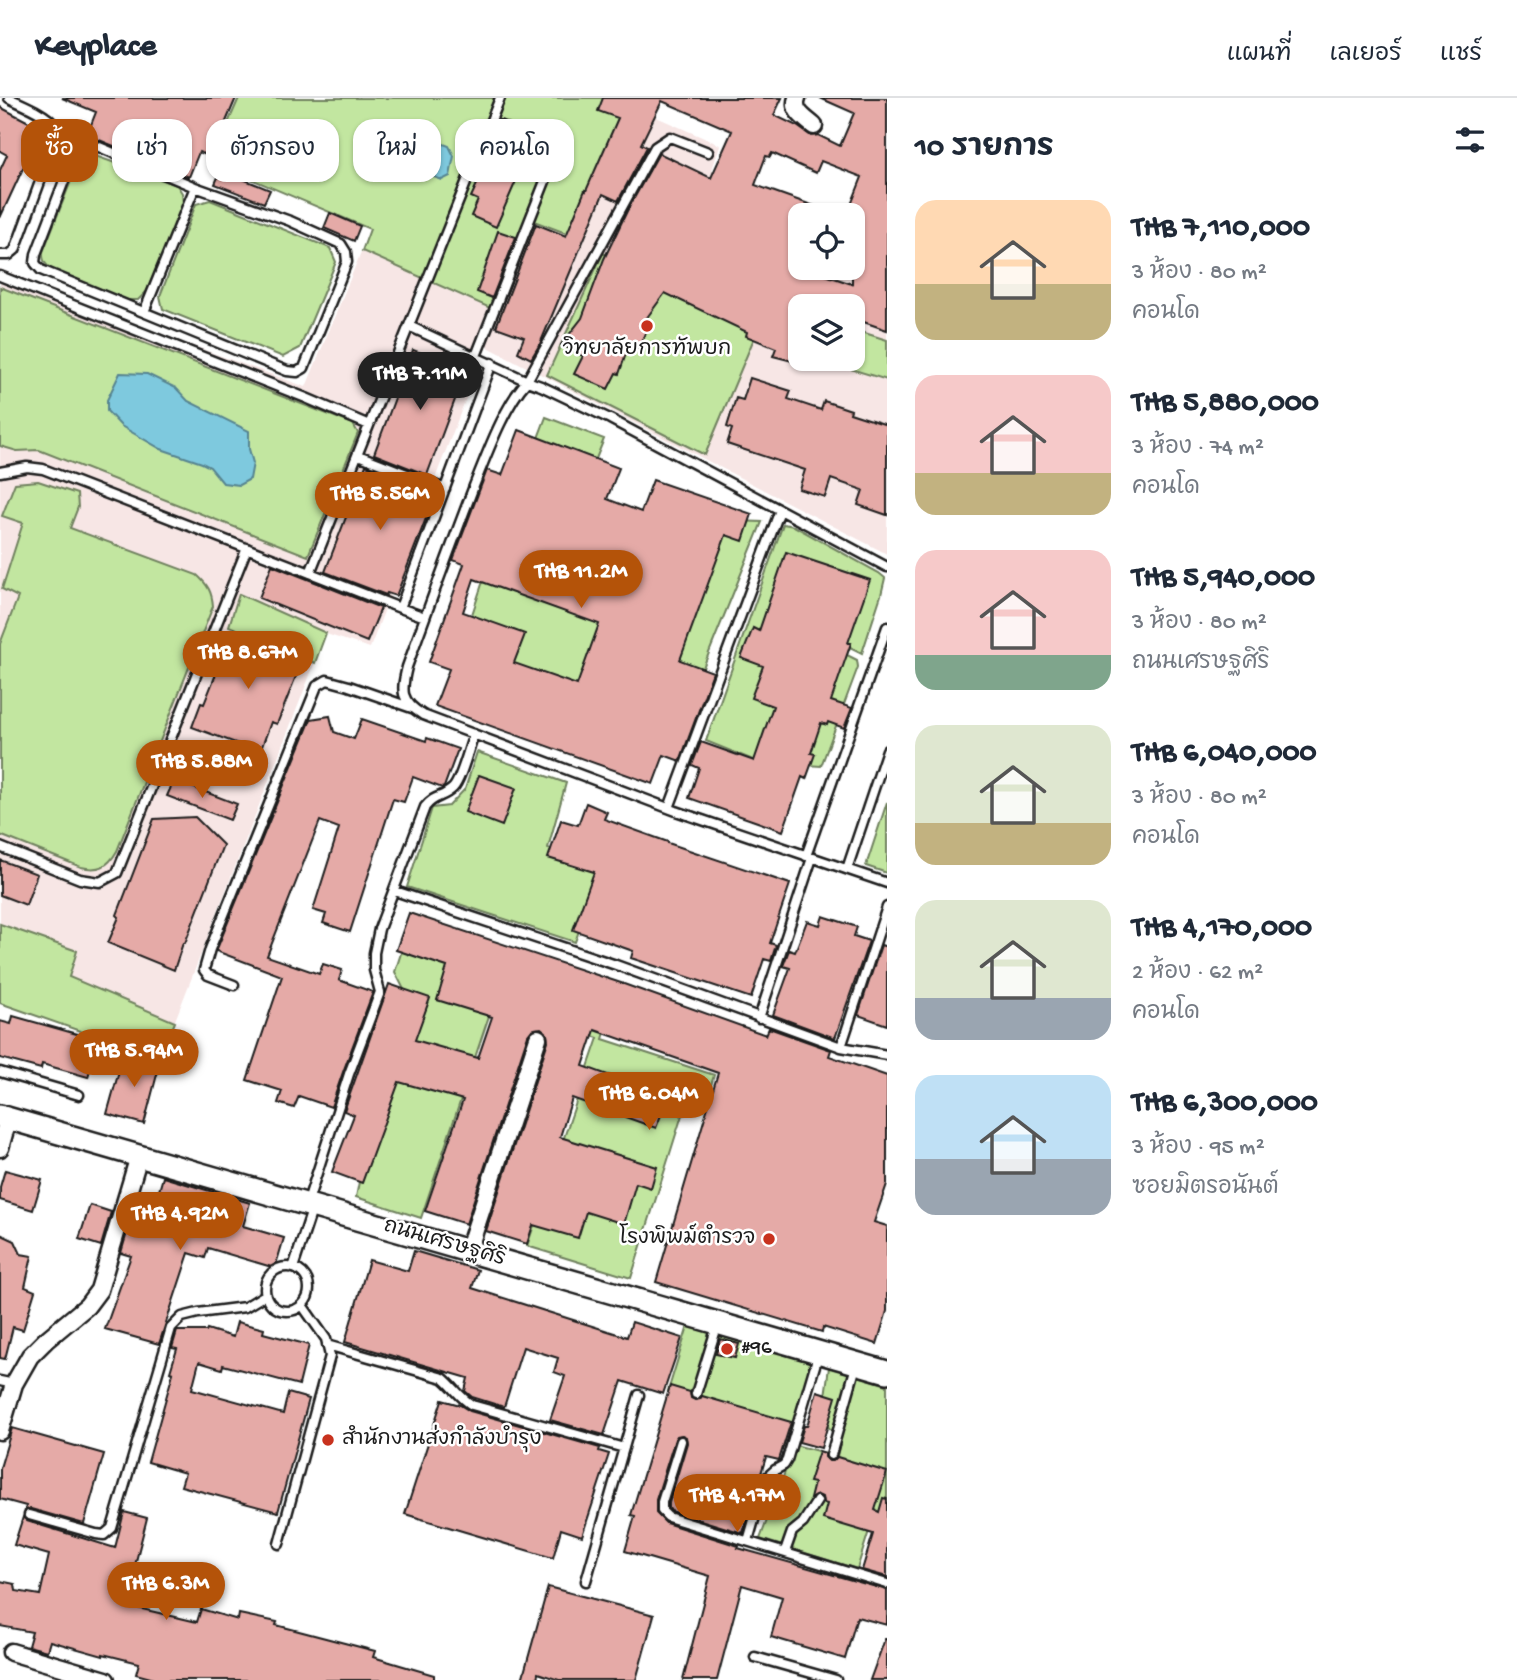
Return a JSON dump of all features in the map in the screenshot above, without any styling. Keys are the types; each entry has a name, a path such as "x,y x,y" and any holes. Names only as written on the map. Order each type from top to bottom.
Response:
{"street":[{"path":"797,98 796,109 814,126"},
{"path":"468,1251 538,1038"},
{"path":"0,1148 4,1118"},
{"name":"ถนนเศรษฐศิริ","path":"4,1118 887,1372"},
{"path":"0,1430 7,1383 30,1356 87,1306 99,1290 139,1156"},
{"path":"11,1653 106,1680"}],"lane":[{"path":"9,98 48,119"},
{"path":"492,119 500,98"},
{"path":"413,708 405,698 402,686 407,667 485,458 507,412 655,147 670,137 708,152"},
{"path":"64,182 36,254 36,263 41,270 287,371 297,372 304,368 347,262 346,252 341,244 290,221 195,187 98,147"},
{"path":"0,255 9,255 15,250 40,182"},
{"path":"310,573 467,182"},
{"path":"476,356 544,182"},
{"path":"144,312 195,187"},
{"path":"0,276 369,425"},
{"path":"409,326 610,419 887,567"},
{"path":"400,608 492,363"},
{"path":"358,455 445,489"},
{"path":"0,472 27,467 43,469 425,617"},
{"path":"669,808 780,510"},
{"path":"0,847 80,879 100,882 117,873 247,548"},
{"path":"759,1018 809,857 887,626"},
{"path":"233,985 208,975 204,970 209,949 317,686 327,680 413,708 423,715 669,808 887,883"},
{"path":"293,1268 349,1074 380,992 374,970 379,929 425,807 431,799 444,795 455,786 474,734"},
{"path":"847,869 887,750"},
{"path":"395,891 616,965 841,1046 887,1055"},
{"path":"841,1046 887,907"},
{"path":"0,1072 79,1095"},
{"path":"282,1267 293,1268 302,1273 308,1285 308,1293 302,1305 288,1310 281,1310 269,1302 265,1295 264,1288 270,1274 282,1267"},
{"path":"29,1515 104,1535 112,1528 171,1328 181,1317 245,1307 265,1295"},
{"path":"279,1544 330,1356 326,1339 302,1305"},
{"path":"696,1394 718,1323"},
{"path":"327,1345 443,1378 462,1399 472,1405 624,1448"},
{"path":"748,1541 766,1478 787,1460 819,1352"},
{"path":"831,1455 856,1363"},
{"path":"586,1581 639,1395"},
{"path":"681,1441 662,1502 662,1511 668,1517 887,1584"},
{"path":"785,1552 792,1532 803,1523 817,1501"},
{"path":"755,1657 836,1680"}],"shaded area":[{"path":"239,98 613,98 720,145 712,170 806,203 788,203 788,280 857,280 887,290 887,554 486,346 370,648 326,634 160,1059 0,1003 0,269 169,337 306,387 370,230 258,182 339,182 339,119 230,119"}],"green space":[{"path":"239,98 613,98 632,107 571,235 534,221 499,312 362,251 370,229 258,182 339,182 339,119 230,119"},
{"path":"98,157 112,162 112,182 169,182 177,185 182,193 183,204 147,291 138,300 127,300 57,273 48,267 43,259 43,252 71,182 98,182"},
{"path":"210,200 330,248 336,262 300,348 283,357 163,309 160,296 196,204"},
{"path":"603,253 755,336 705,455 547,375"},
{"path":"0,287 353,424 358,433 308,556 39,450 17,451 0,446"},
{"path":"865,333 887,340 887,380 857,371 865,371"},
{"path":"546,417 604,439 589,476 532,454"},
{"path":"38,481 77,494 78,507 70,528 197,575 209,589 213,606 117,851 110,861 98,868 81,867 0,835 0,644 18,597 2,589 23,523 2,516 15,483"},
{"path":"711,520 762,522 681,722 460,651 492,554"},
{"path":"783,524 794,526 885,578 862,653 850,647 847,655 857,660 858,667 821,766 758,762 706,741"},
{"path":"239,594 326,633 315,663 229,626"},
{"path":"477,752 566,783 548,848 601,868 575,942 407,887 432,808 449,806 465,789"},
{"path":"887,802 887,873 866,866"},
{"path":"0,924 77,951 69,977 175,1022 160,1059 0,1003"},
{"path":"403,947 610,1016 603,1039 714,1075 704,1110 682,1115 631,1278 527,1246 598,1038 493,1004 421,1218 356,1197 368,1136 412,1005 395,972"},
{"path":"688,1326 814,1363 792,1426 668,1391"},
{"path":"829,1367 887,1385 887,1518 874,1515 857,1569 760,1539 795,1445 837,1456 840,1443 822,1418"}],"water":[{"path":"441,143 449,146 454,156 450,176 442,180"},
{"path":"120,373 147,374 176,388 188,401 249,431 249,449 253,463 250,479 239,485 223,483 210,467 161,449 121,426 107,411 107,400"}],"building":[{"path":"62,98 236,98 227,119 206,119 206,155 199,152 192,170 192,119 112,119 112,145 98,140 98,119 93,119 96,112"},
{"path":"603,98 782,98 774,115 811,136 818,135 840,146 854,113 820,98 887,98 887,330 865,322 865,294 788,294 788,360 773,356 776,348 746,336 747,332 665,293 643,323 650,326 636,352 628,348 619,374 616,373 608,389 574,374 583,356 561,345 582,318 604,259 659,153 711,178 732,131 662,101 641,144 647,147 618,201 603,194 540,344 531,359 518,352 524,337 496,327 536,224 566,236 618,118 598,111"},
{"path":"0,107 23,119 21,173 0,218 0,170 7,155 0,151"},
{"path":"250,182 270,190 264,203 215,184"},
{"path":"478,182 516,182 496,227 471,216 478,200 471,197"},
{"path":"330,213 360,226 354,241 324,228"},
{"path":"498,231 516,237 492,298 477,292"},
{"path":"413,350 466,370 427,475 374,454"},
{"path":"750,378 791,391 788,399 821,410 824,401 887,425 887,515 858,505 863,490 831,479 825,497 799,489 805,470 727,444 732,429 727,427 736,398 743,400"},
{"path":"519,430 619,468 607,499 641,512 653,480 752,514 743,541 726,535 680,660 713,672 680,761 664,755 653,784 435,706 449,669 429,662 464,564 453,560 487,470 502,475","holes":["474,579 599,624 577,685 514,663 525,634 463,612"]},
{"path":"366,465 435,495 396,596 386,595 325,572"},
{"path":"786,552 870,580 831,701 852,708 844,728 828,722 827,725 821,723 811,753 815,754 806,779 802,777 783,831 689,798 699,768 692,765 701,742 754,761 773,706 751,698 763,666 741,658 753,628 759,631"},
{"path":"272,565 381,608 367,642 259,598"},
{"path":"234,629 304,656 277,724 271,722 260,752 192,727"},
{"path":"330,716 334,732 354,739 362,719 458,749 444,787 413,777 404,802 393,799 350,932 323,923 326,914 313,910 339,828 320,821 267,956 319,974 323,964 342,970 339,980 373,992 331,1107 299,1096 294,1108 278,1103 282,1091 247,1080 282,976 216,951 311,719"},
{"path":"479,775 516,788 502,826 465,812"},
{"path":"174,780 237,804 230,820 167,796"},
{"path":"586,803 607,812 604,819 790,884 770,943 776,945 771,961 764,959 751,998 631,958 633,951 573,930 594,872 548,858 561,820 578,825"},
{"path":"195,817 223,845 174,970 108,943 154,819"},
{"path":"0,860 37,874 26,905 0,895"},
{"path":"409,913 621,983 766,1035 769,1028 831,1050 829,1056 887,1076 887,1184 874,1222 887,1226 887,1311 877,1344 823,1327 822,1332 656,1282 718,1073 595,1030 583,1066 668,1097 656,1128 572,1098 560,1137 657,1167 651,1188 636,1183 624,1224 586,1212 578,1238 533,1225 527,1244 486,1231 548,1041 546,1032 541,1028 532,1030 528,1035 466,1224 425,1211 463,1100 399,1082 362,1183 332,1172 354,1115 344,1111 389,984 430,998 415,1040 478,1058 492,1017 437,1000 447,967 396,950"},
{"path":"823,916 857,927 854,936 869,941 835,1038 773,1015 790,968 783,966 789,950 795,952 807,921 820,925"},
{"path":"881,945 887,947 887,1025 858,1015"},
{"path":"13,1016 98,1040 88,1077 42,1064 41,1069 0,1058 0,1021 11,1024"},
{"path":"124,1053 160,1063 144,1124 107,1114"},
{"path":"5,1170 42,1180 33,1210 0,1200 0,1187"},
{"path":"163,1177 250,1203 243,1226 284,1238 275,1268 208,1248 205,1258 189,1253 159,1344 105,1329 131,1256 121,1253 131,1219 142,1222 149,1199 156,1201"},
{"path":"90,1205 111,1212 101,1246 79,1239"},
{"path":"0,1234 15,1241 21,1254 32,1256 25,1287 35,1291 23,1330 13,1327 5,1359 0,1358"},
{"path":"414,1251 478,1270 472,1288 627,1337 632,1322 682,1338 663,1394 622,1381 604,1435 550,1420 565,1376 554,1372 558,1358 523,1347 504,1407 472,1397 465,1391 468,1378 345,1342 369,1260 408,1271"},
{"path":"237,1322 264,1329 263,1333 309,1345 299,1385 223,1365 222,1369 199,1362 192,1389 283,1414 288,1393 309,1399 278,1512 181,1486 185,1473 148,1462 173,1373 170,1372 177,1349 172,1348 177,1331 207,1329 233,1337"},
{"name":"#96","path":"720,1339 739,1344 735,1358 716,1354"},
{"path":"670,1386 690,1392 691,1398 695,1400 702,1396 791,1422 779,1460 766,1457 743,1533 671,1511 669,1508 687,1443 686,1437 682,1435 675,1439 656,1500 656,1513 666,1523 739,1546 738,1548 887,1590 887,1625 857,1617 845,1659 771,1637 782,1597 742,1585 717,1680 683,1680 710,1576 625,1551 635,1516 631,1515"},
{"path":"817,1391 836,1397 821,1448 799,1442 804,1426 807,1426"},
{"path":"442,1400 470,1411 600,1448 599,1451 609,1454 582,1536 561,1529 553,1558 405,1514"},
{"path":"12,1428 104,1454 84,1524 31,1509 25,1510 26,1506 0,1499 0,1468"},
{"path":"819,1451 825,1453 829,1461 837,1457 887,1472 875,1510 879,1512 883,1498 887,1499 887,1577 862,1570 873,1534 823,1519 827,1504 823,1503 822,1497 818,1495 810,1499 814,1483 809,1482"},
{"path":"124,1512 147,1518 134,1569 130,1568 121,1604 197,1622 201,1609 238,1620 239,1614 277,1622 276,1625 375,1651 373,1657 434,1675 434,1680 158,1680 136,1674 139,1663 50,1641 47,1651 28,1646 32,1632 0,1626 0,1581 15,1584 16,1591 40,1595 49,1555 14,1545 23,1517 27,1521 115,1548"},
{"path":"548,1587 654,1615 636,1680 559,1680 538,1673 537,1680 522,1680"},
{"path":"885,1639 887,1680 870,1680"}],"place":[{"name":"วิทยาลัยการทัพบก","path":"647,326"},
{"name":"โรงพิพม์ตำรวจ","path":"769,1239"},
{"name":"#96","path":"727,1349"},
{"name":"สํานักงานส่งกําลังบํารุง","path":"328,1440"}]}
